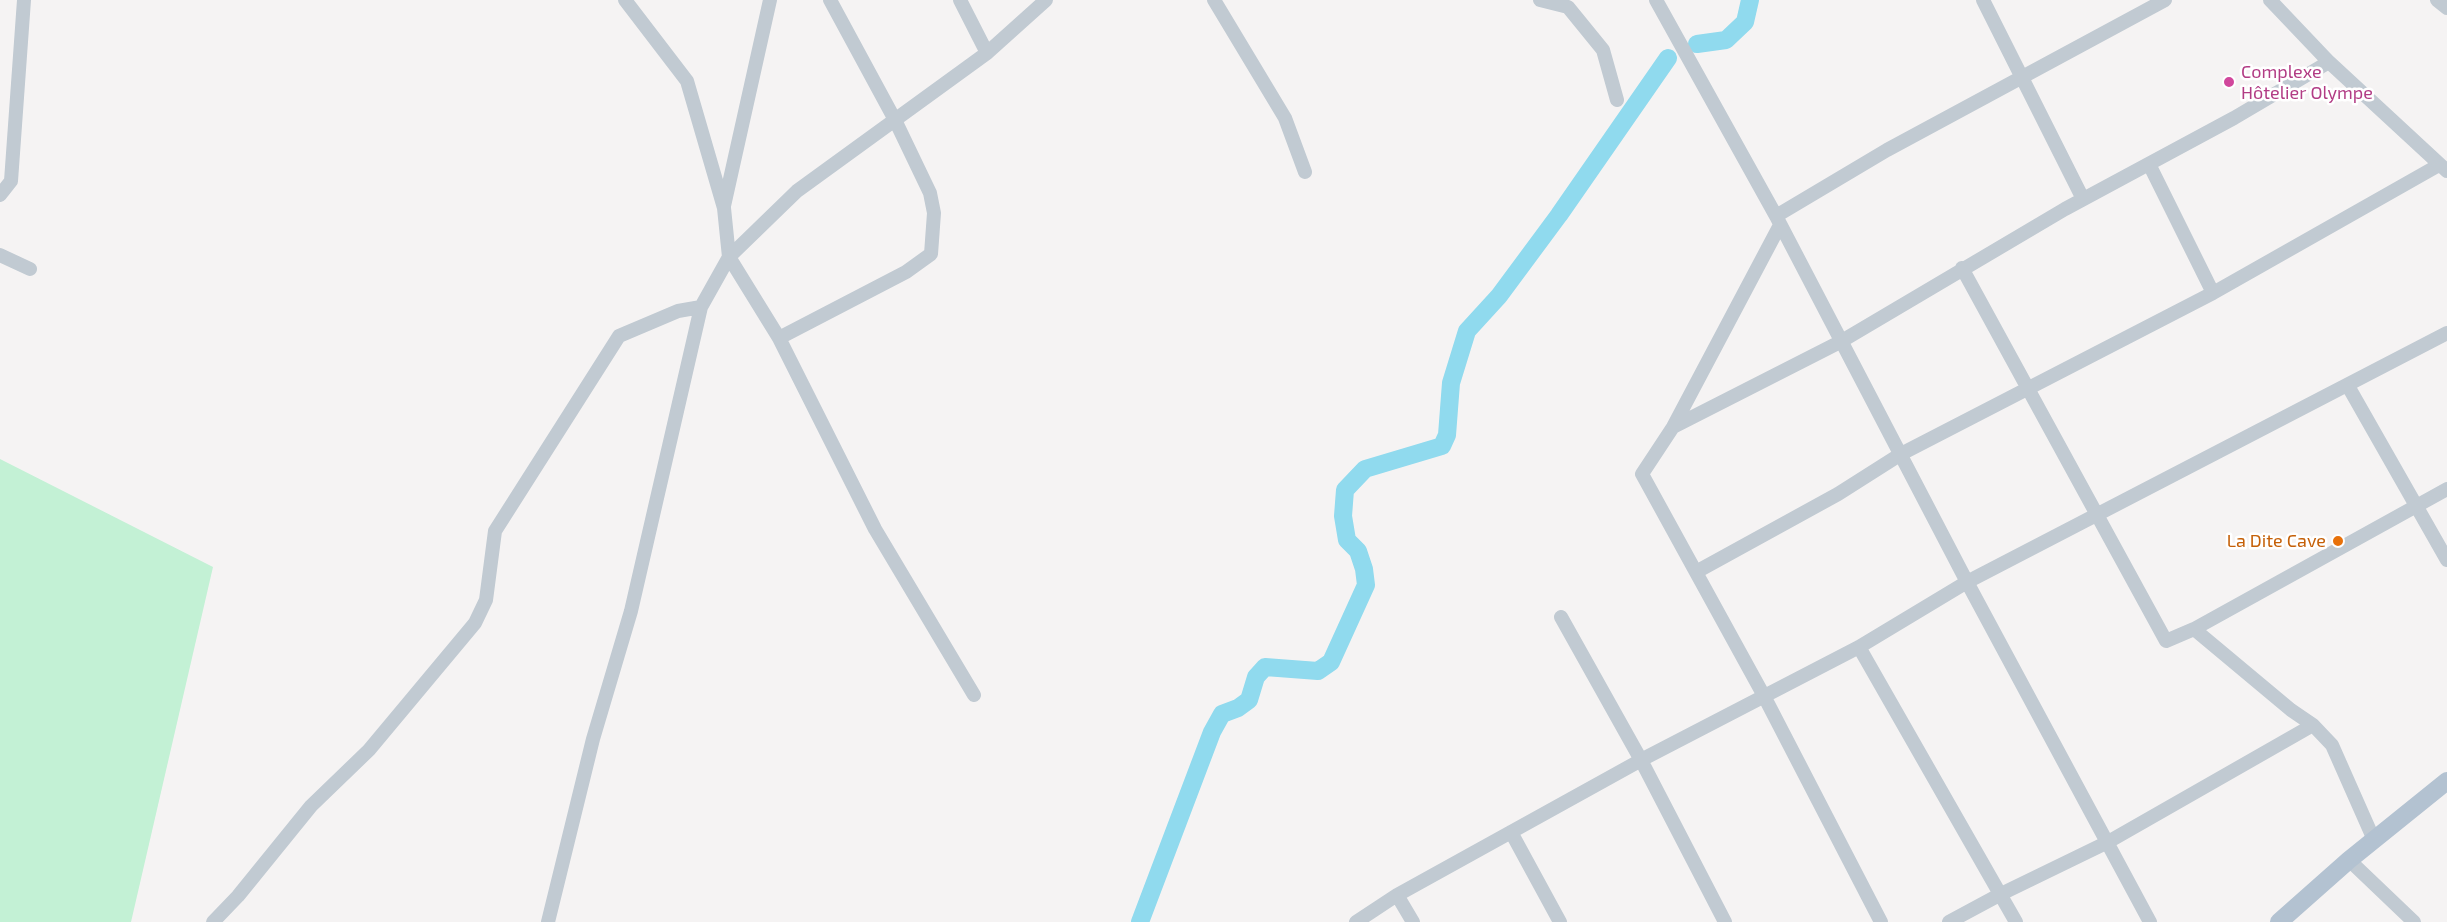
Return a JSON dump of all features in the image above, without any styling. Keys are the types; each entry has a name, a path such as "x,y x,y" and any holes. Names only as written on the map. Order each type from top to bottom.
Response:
{"main road":[{"path":"2279,922 2349,860 2447,781"}],"street":[{"path":"0,195 11,181 24,0"},
{"path":"723,207 770,0"},
{"path":"779,338 906,272 931,254 934,213 930,193 895,120 830,0"},
{"path":"960,0 987,53"},
{"path":"548,922 593,739 631,611 701,307 729,257 796,191 987,53 1046,0"},
{"path":"1214,0 1285,118 1305,172"},
{"path":"1540,0 1568,7 1603,50 1617,100"},
{"path":"1656,0 1778,220 1967,582 2150,922"},
{"path":"1983,0 2083,199"},
{"path":"1881,922 1764,696 1642,474 1673,427 1778,220 1887,150 2165,0"},
{"path":"1696,572 1838,494 1901,454 2213,292 2443,168 2330,62 2270,0"},
{"path":"2437,0 2447,8"},
{"path":"630,1 687,81 723,207 729,257 779,338 875,529 974,695"},
{"path":"1673,427 1840,342 1962,268 2083,199 2234,118 2330,62"},
{"path":"2149,164 2213,292"},
{"path":"0,255 30,269"},
{"path":"1962,268 2166,641 2194,628 2447,489"},
{"path":"213,922 238,896 310,806 369,750 475,623 486,600 495,531 619,336 678,311 701,307"},
{"path":"1356,922 1397,895 1641,760 1858,647 1967,582 2447,333"},
{"path":"2348,386 2447,560"},
{"path":"1561,617 1641,760 1725,922"},
{"path":"2194,628 2291,710 2313,725 2332,745 2374,840"},
{"path":"1858,647 2016,922"},
{"path":"1949,922 2108,842 2313,725"},
{"path":"1511,832 1560,922"},
{"path":"2349,860 2414,922"},
{"path":"1397,895 1413,922"}],"green space":[{"path":"0,459 213,567 131,922 0,922"}],"waterway":[{"path":"1697,44 1726,40 1745,22 1750,0"},
{"path":"1140,922 1212,732 1222,714 1238,708 1249,700 1256,677 1265,667 1318,671 1331,662 1366,585 1358,551 1347,540 1343,516 1345,490 1365,469 1442,446 1447,435 1451,383 1467,331 1499,296 1559,215 1668,58"}],"place":[{"name":"Complexe Hôtelier Olympe","path":"2229,82"},
{"name":"La Dite Cave","path":"2338,541"}]}
